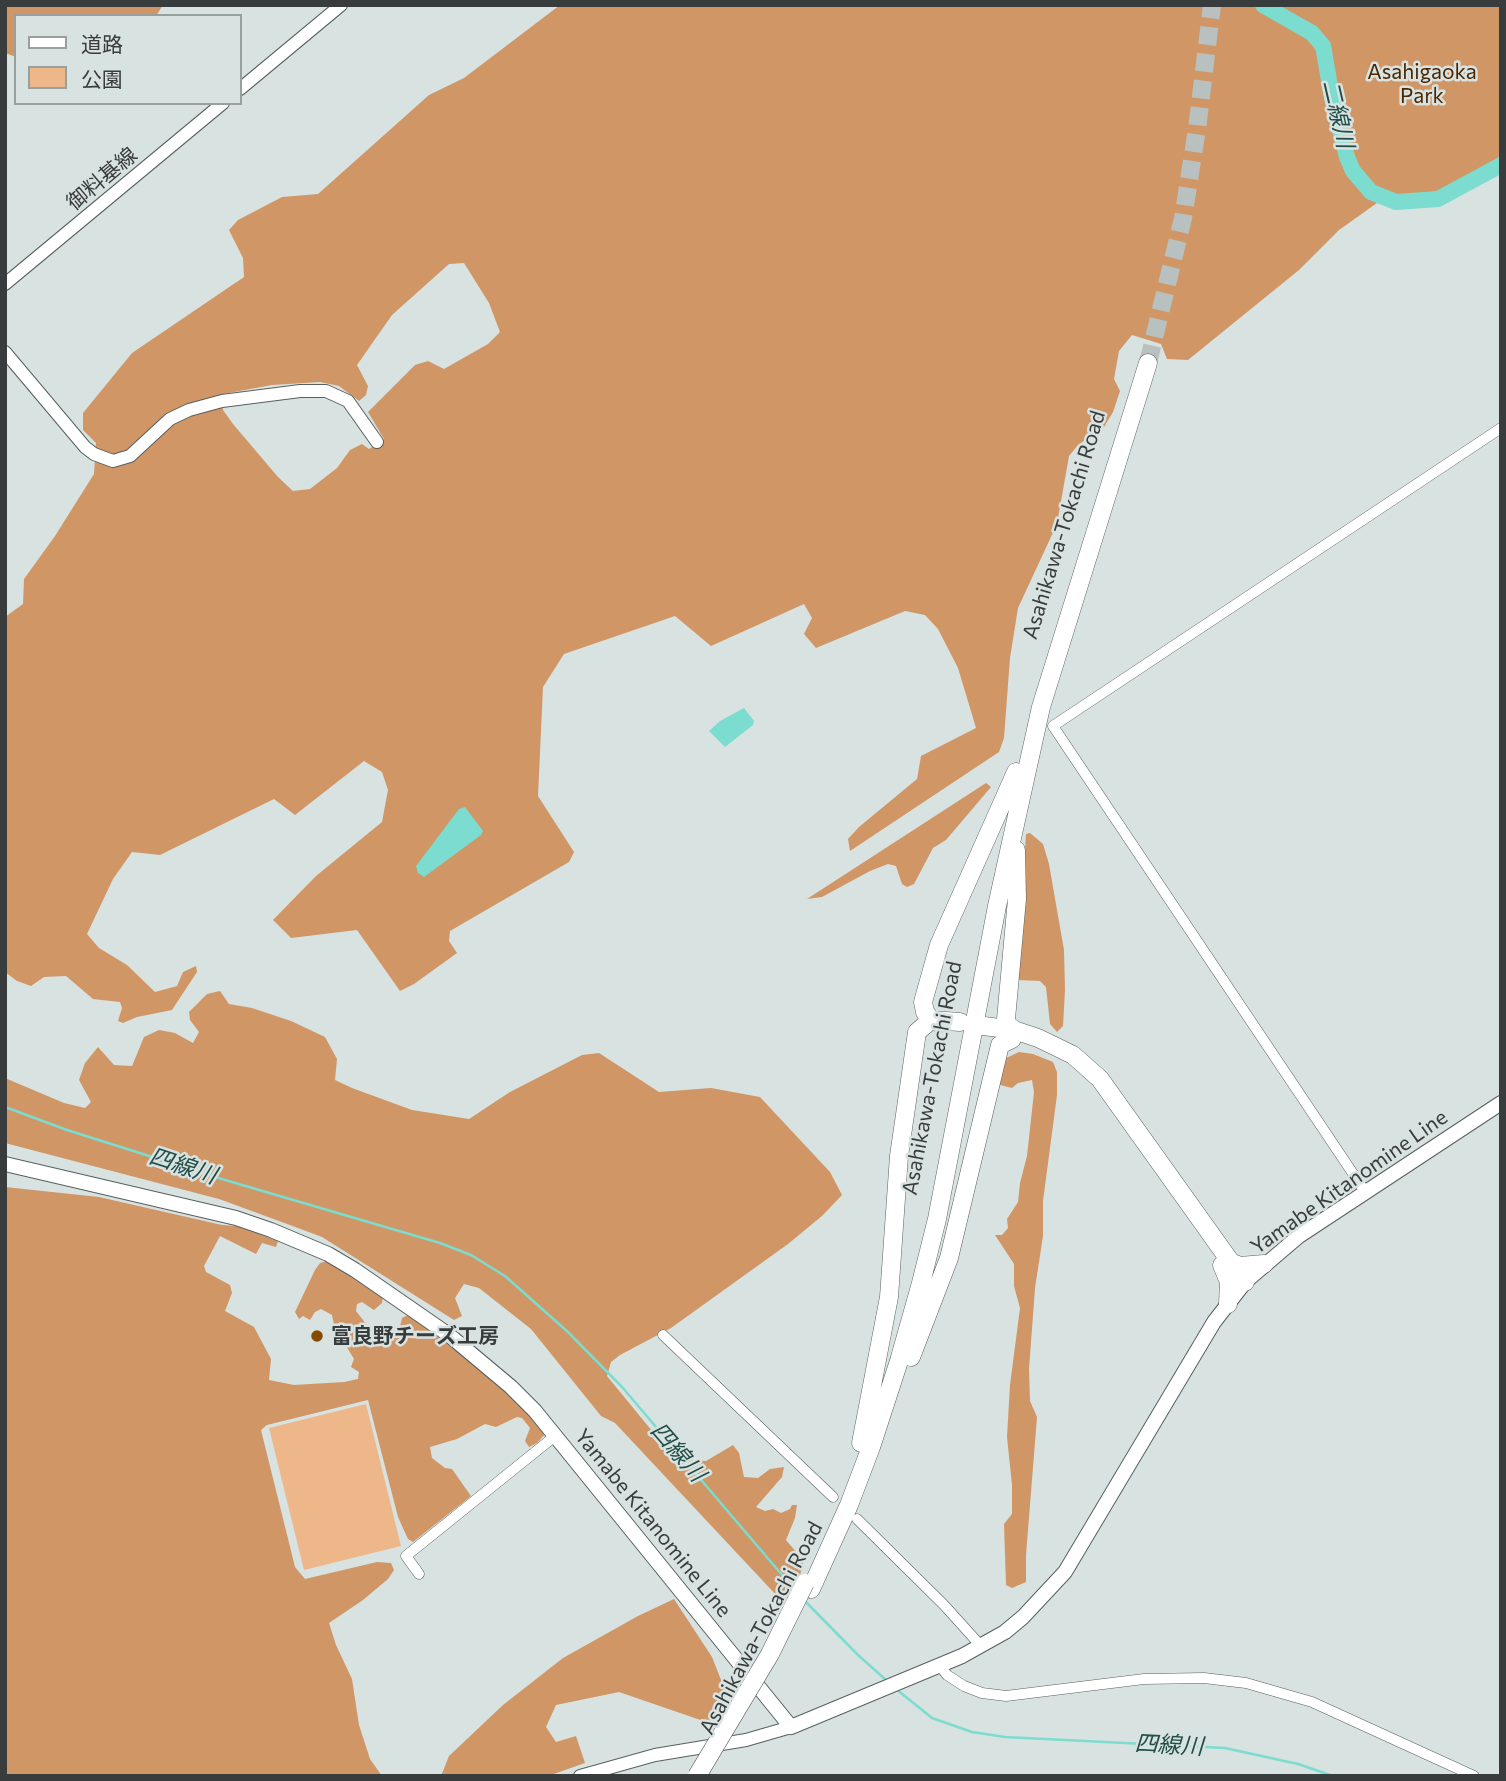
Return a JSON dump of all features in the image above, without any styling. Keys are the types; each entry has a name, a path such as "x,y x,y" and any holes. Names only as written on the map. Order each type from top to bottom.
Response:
{"highway":[{"name":"Asahikawa-Tokachi Road","path":"706,1776 746,1712 849,1505 928,1216 1016,772 1061,608 1144,362 1041,707 1015,822 937,1219 899,1361 866,1445"},
{"path":"960,1026 930,1020 923,1002 939,945 1016,772"},
{"path":"1014,1035 1006,1019 1017,899 1015,822"},
{"path":"866,1445 889,1297 899,1156 914,1049 917,1032 930,1020"},
{"path":"983,1029 1038,1038 1073,1055 1100,1079 1242,1285"},
{"path":"866,1445 911,1356 949,1258 1000,1045 1014,1035"},
{"path":"1225,1263 1240,1266 1264,1264"},
{"path":"1225,1263 1229,1282 1227,1304"},
{"name":"Asahikawa-Tokachi Road","path":"697,1776 808,1586"}],"main road":[{"name":"Yamabe Kitanomine Line","path":"5,1164 236,1218 328,1254 393,1296 481,1361 511,1387 555,1436 791,1727 940,1666 981,1646 1023,1617 1065,1572 1214,1322 1242,1285 1299,1236 1501,1103"}],"street":[{"path":"242,87 341,5"},
{"name":"御料基線","path":"5,284 221,105"},
{"path":"5,352 85,447 94,454 113,461 130,456 170,419 189,410 222,401 300,390 326,391 348,401 377,442"},
{"path":"1366,1193 1053,726 1501,428"},
{"path":"663,1335 833,1497"},
{"path":"419,1574 406,1556 555,1436"},
{"path":"857,1519 944,1605 981,1646"},
{"path":"940,1666 947,1675 964,1686 982,1693 1006,1696 1144,1679 1204,1678 1246,1683 1312,1702 1474,1776"},
{"path":"580,1776 654,1755 746,1740 791,1727"}],"green space":[{"path":"5,5 163,5 157,14 14,14 14,56 5,53"},
{"name":"Asahigaoka Park","path":"560,5 1501,5 1501,155 1490,165 1443,190 1377,203 1339,230 1299,270 1188,360 1167,359 1161,344 1132,335 1119,351 1114,379 1120,391 1113,412 1104,427 1078,445 1069,456 1057,524 1018,608 1010,658 1004,738 999,752 850,851 848,839 859,827 917,779 921,756 976,728 958,668 938,629 925,615 905,611 816,648 804,634 812,618 804,604 711,646 675,616 564,654 543,687 538,796 574,852 569,862 450,931 449,941 457,953 414,984 400,991 357,930 291,938 273,920 316,876 382,822 388,790 382,772 364,761 295,815 274,799 160,855 132,852 113,879 87,934 99,948 127,965 155,992 177,986 183,972 196,966 197,972 172,1010 137,1017 123,1023 118,1021 122,1008 120,1002 93,999 66,976 44,977 31,986 17,981 5,972 5,617 23,604 24,579 94,474 96,443 83,430 83,413 132,353 244,277 243,258 229,230 238,220 282,197 318,194 429,95 464,78","holes":["464,263 489,303 500,332 488,344 444,369 428,361 415,365 368,412 384,439 369,449 362,444 350,450 337,468 310,489 293,491 278,477 223,410 223,394 272,385 320,382 339,386 359,401 366,395 368,386 357,365 392,315 449,264"]},
{"path":"986,783 991,787 946,840 933,848 914,884 907,887 902,884 896,866 888,864 822,897 807,899"},
{"path":"1030,833 1043,844 1049,864 1064,950 1063,1026 1057,1032 1050,1024 1046,987 1040,981 1017,980 1026,834"},
{"path":"220,991 229,1004 252,1008 291,1021 325,1037 337,1059 335,1080 412,1110 469,1119 510,1092 582,1055 599,1053 659,1092 711,1088 760,1097 830,1172 842,1195 822,1216 788,1244 671,1328 620,1355 611,1362 607,1376 675,1459 706,1461 733,1445 739,1453 744,1477 758,1478 770,1469 784,1467 782,1477 756,1507 781,1513 792,1505 797,1505 786,1540 803,1560 803,1565 800,1575 778,1597 615,1423 601,1416 531,1329 479,1288 464,1284 455,1298 462,1316 454,1320 322,1237 219,1199 5,1143 5,1078 64,1103 85,1108 91,1102 79,1080 85,1063 98,1047 114,1065 132,1066 144,1037 159,1030 175,1033 193,1043 199,1032 190,1020 189,1012 207,994"},
{"path":"1019,1052 1053,1062 1057,1072 1057,1095 1043,1201 1043,1236 1035,1288 1029,1369 1030,1401 1037,1417 1026,1582 1012,1588 1006,1585 1004,1524 1012,1514 1007,1437 1010,1385 1020,1308 1014,1286 1014,1264 995,1235 1002,1235 1008,1228 1007,1219 1018,1202 1027,1156 1034,1092 1032,1080 1018,1083 1012,1088 1000,1085 1002,1060"},
{"path":"5,1187 99,1197 222,1225 237,1226 278,1241 276,1247 262,1243 256,1254 220,1236 204,1266 206,1272 230,1285 232,1293 225,1311 254,1327 271,1359 269,1380 294,1385 358,1379 359,1372 351,1367 354,1359 336,1334 332,1315 321,1309 315,1312 310,1320 303,1316 299,1319 295,1312 315,1270 320,1263 328,1261 383,1296 382,1303 374,1310 362,1302 357,1304 356,1311 380,1342 386,1344 398,1335 402,1318 408,1315 505,1387 546,1433 529,1447 525,1441 530,1428 522,1418 517,1417 496,1427 485,1424 457,1439 430,1447 432,1458 445,1468 452,1469 471,1496 413,1542 408,1539 398,1517 368,1400 267,1425 261,1430 295,1567 305,1579 377,1562 391,1563 394,1570 388,1579 363,1600 329,1623 352,1679 359,1725 370,1759 382,1776 5,1776"},
{"path":"366,1404 401,1546 304,1570 269,1428"},
{"path":"674,1599 712,1657 725,1690 726,1710 715,1725 619,1692 556,1705 546,1727 556,1742 576,1736 585,1763 548,1776 441,1776 449,1756 503,1705 563,1658"}],"shaded area":[{"path":"744,708 754,721 753,725 725,747 709,731 720,721"},
{"path":"465,807 483,831 481,835 424,877 418,873 416,866 459,809"}],"waterway":[{"name":"二線川","path":"1263,5 1312,33 1323,46 1333,103 1347,157 1353,171 1371,192 1396,202 1438,199 1501,165"},
{"name":"四線川","path":"5,1107 67,1130 440,1243 471,1255 505,1276 568,1332 622,1387 794,1589"},
{"name":"四線川","path":"803,1599 886,1680"},
{"name":"四線川","path":"896,1689 932,1718 972,1732 1005,1737 1225,1748 1298,1764 1333,1776"}],"tunnel":[{"path":"1148,363 1183,218 1212,5"}],"place":[{"name":"富良野チーズ工房","path":"317,1336"}]}
